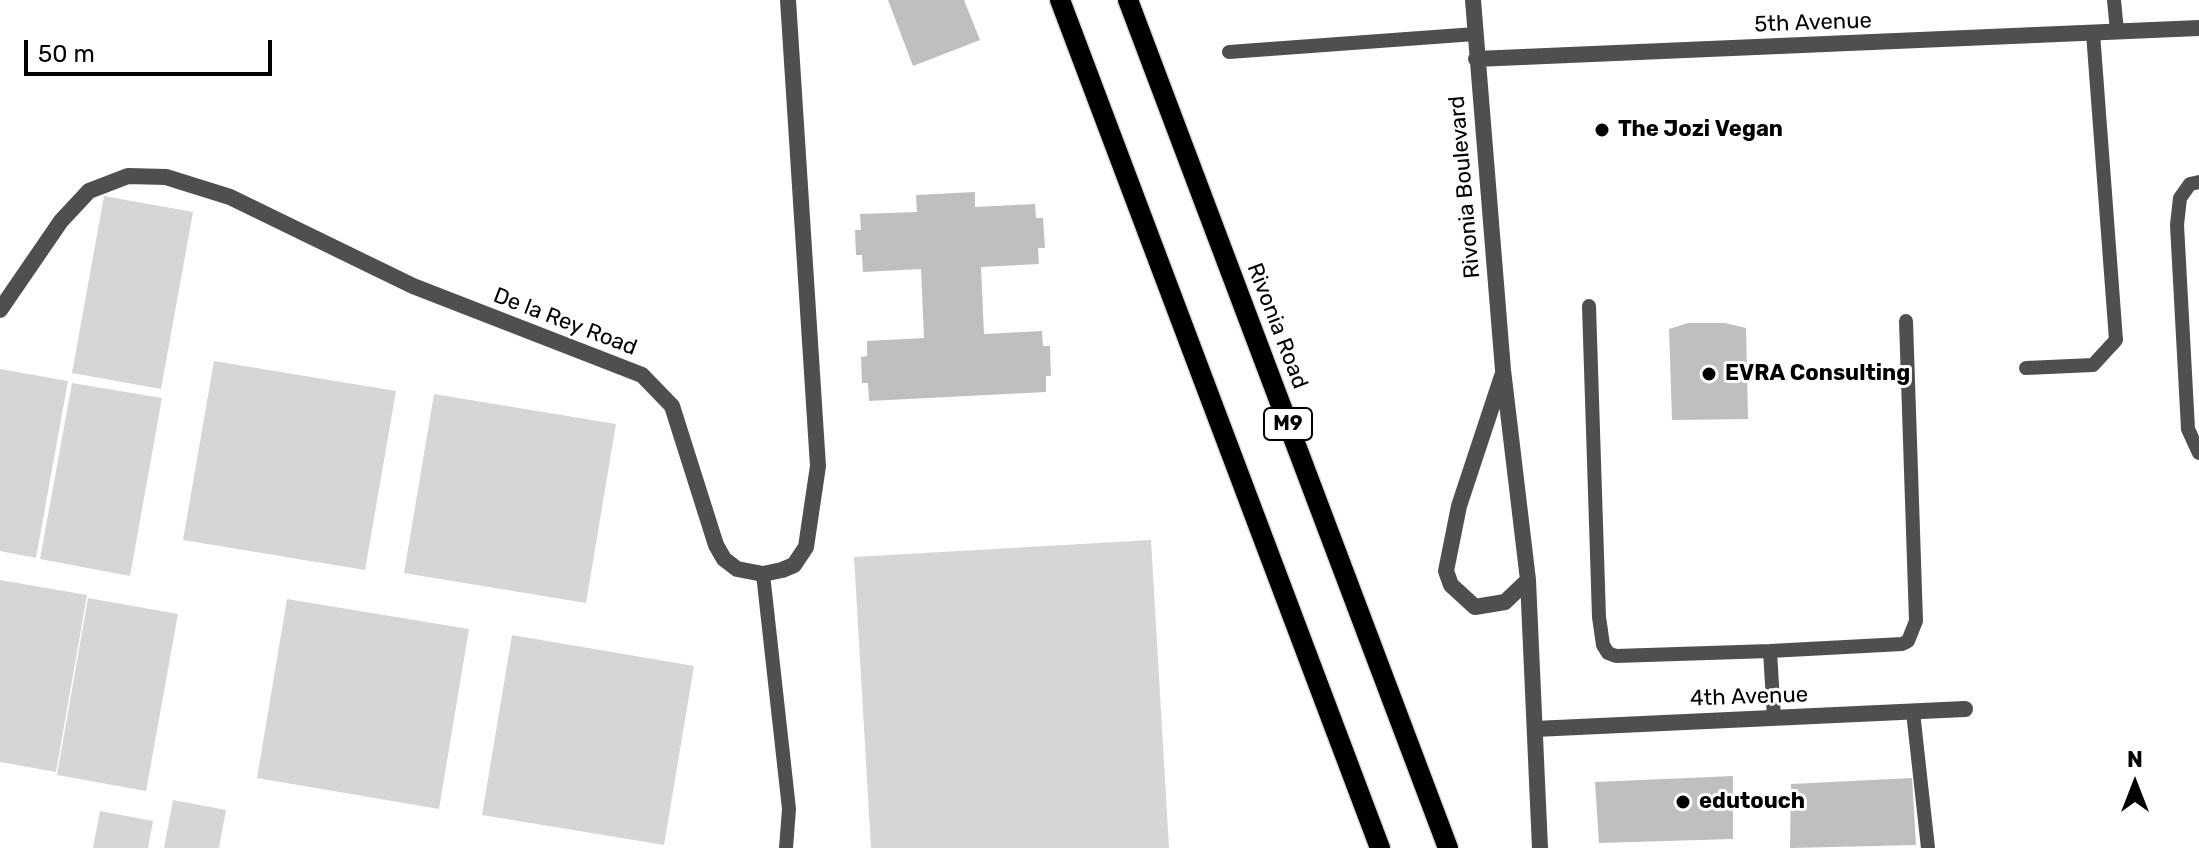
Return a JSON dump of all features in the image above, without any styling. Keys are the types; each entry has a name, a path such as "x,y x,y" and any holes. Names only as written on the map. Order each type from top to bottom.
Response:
{"main road":[{"path":"1060,0 1380,848"},
{"name":"Rivonia Road","path":"1128,0 1448,848"}],"street":[{"path":"763,574 794,565 806,547 818,466 788,0"},
{"name":"Rivonia Boulevard","path":"1473,0 1503,370 1528,580 1540,848"},
{"name":"5th Avenue","path":"1476,59 2199,28"},
{"name":"De la Rey Road","path":"0,310 61,221 89,191 128,176 166,177 230,197 413,286 642,375 672,406 716,545 724,559 737,569 763,574"},
{"name":"Rivonia Boulevard","path":"1503,370 1459,506 1446,571 1451,585 1475,607 1505,602 1528,580"},
{"name":"4th Avenue","path":"1535,729 1965,709"}],"lane":[{"path":"2114,0 2117,31"},
{"path":"2026,368 2093,365 2116,340 2093,33"},
{"path":"1229,52 1475,34"},
{"path":"2199,182 2190,184 2180,198 2177,225 2188,429 2199,453"},
{"path":"1589,306 1599,617 1603,645 1616,656 1902,644 1911,635 1916,621 1915,550 1906,321"},
{"path":"763,574 789,809 786,848"},
{"path":"1770,651 1774,718"},
{"path":"1913,712 1928,848"}],"shaded area":[{"path":"104,196 193,212 161,389 72,373"},
{"path":"214,361 396,391 365,570 183,540"},
{"path":"0,369 68,381 36,558 0,551"},
{"path":"72,383 162,398 130,576 40,559"},
{"path":"434,394 616,424 586,603 404,573"},
{"path":"1151,540 1169,848 871,848 854,557"},
{"path":"0,580 87,595 56,772 0,762"},
{"path":"88,598 178,614 146,791 57,775"},
{"path":"287,599 469,629 439,809 257,778"},
{"path":"512,635 694,666 664,845 482,815"},
{"path":"173,800 226,810 219,848 164,848"},
{"path":"100,811 153,821 148,848 93,848"}],"building":[{"path":"888,0 964,0 980,40 913,66"},
{"path":"975,192 975,207 1035,204 1036,218 1043,218 1045,248 1038,248 1039,264 981,267 984,334 1042,331 1043,346 1050,346 1051,376 1046,376 1046,392 869,401 868,383 862,383 861,357 867,356 867,341 924,338 921,269 863,272 862,255 856,255 855,230 861,230 860,214 917,212 916,195"},
{"name":"EVRA Consulting","path":"1688,323 1725,323 1746,328 1748,419 1672,420 1669,329"},
{"path":"1733,776 1733,839 1599,843 1595,782"},
{"path":"1912,778 1916,845 1790,848 1791,784"}],"place":[{"name":"The Jozi Vegan","path":"1602,130"},
{"name":"EVRA Consulting","path":"1709,374"},
{"name":"edutouch","path":"1683,802"}]}
